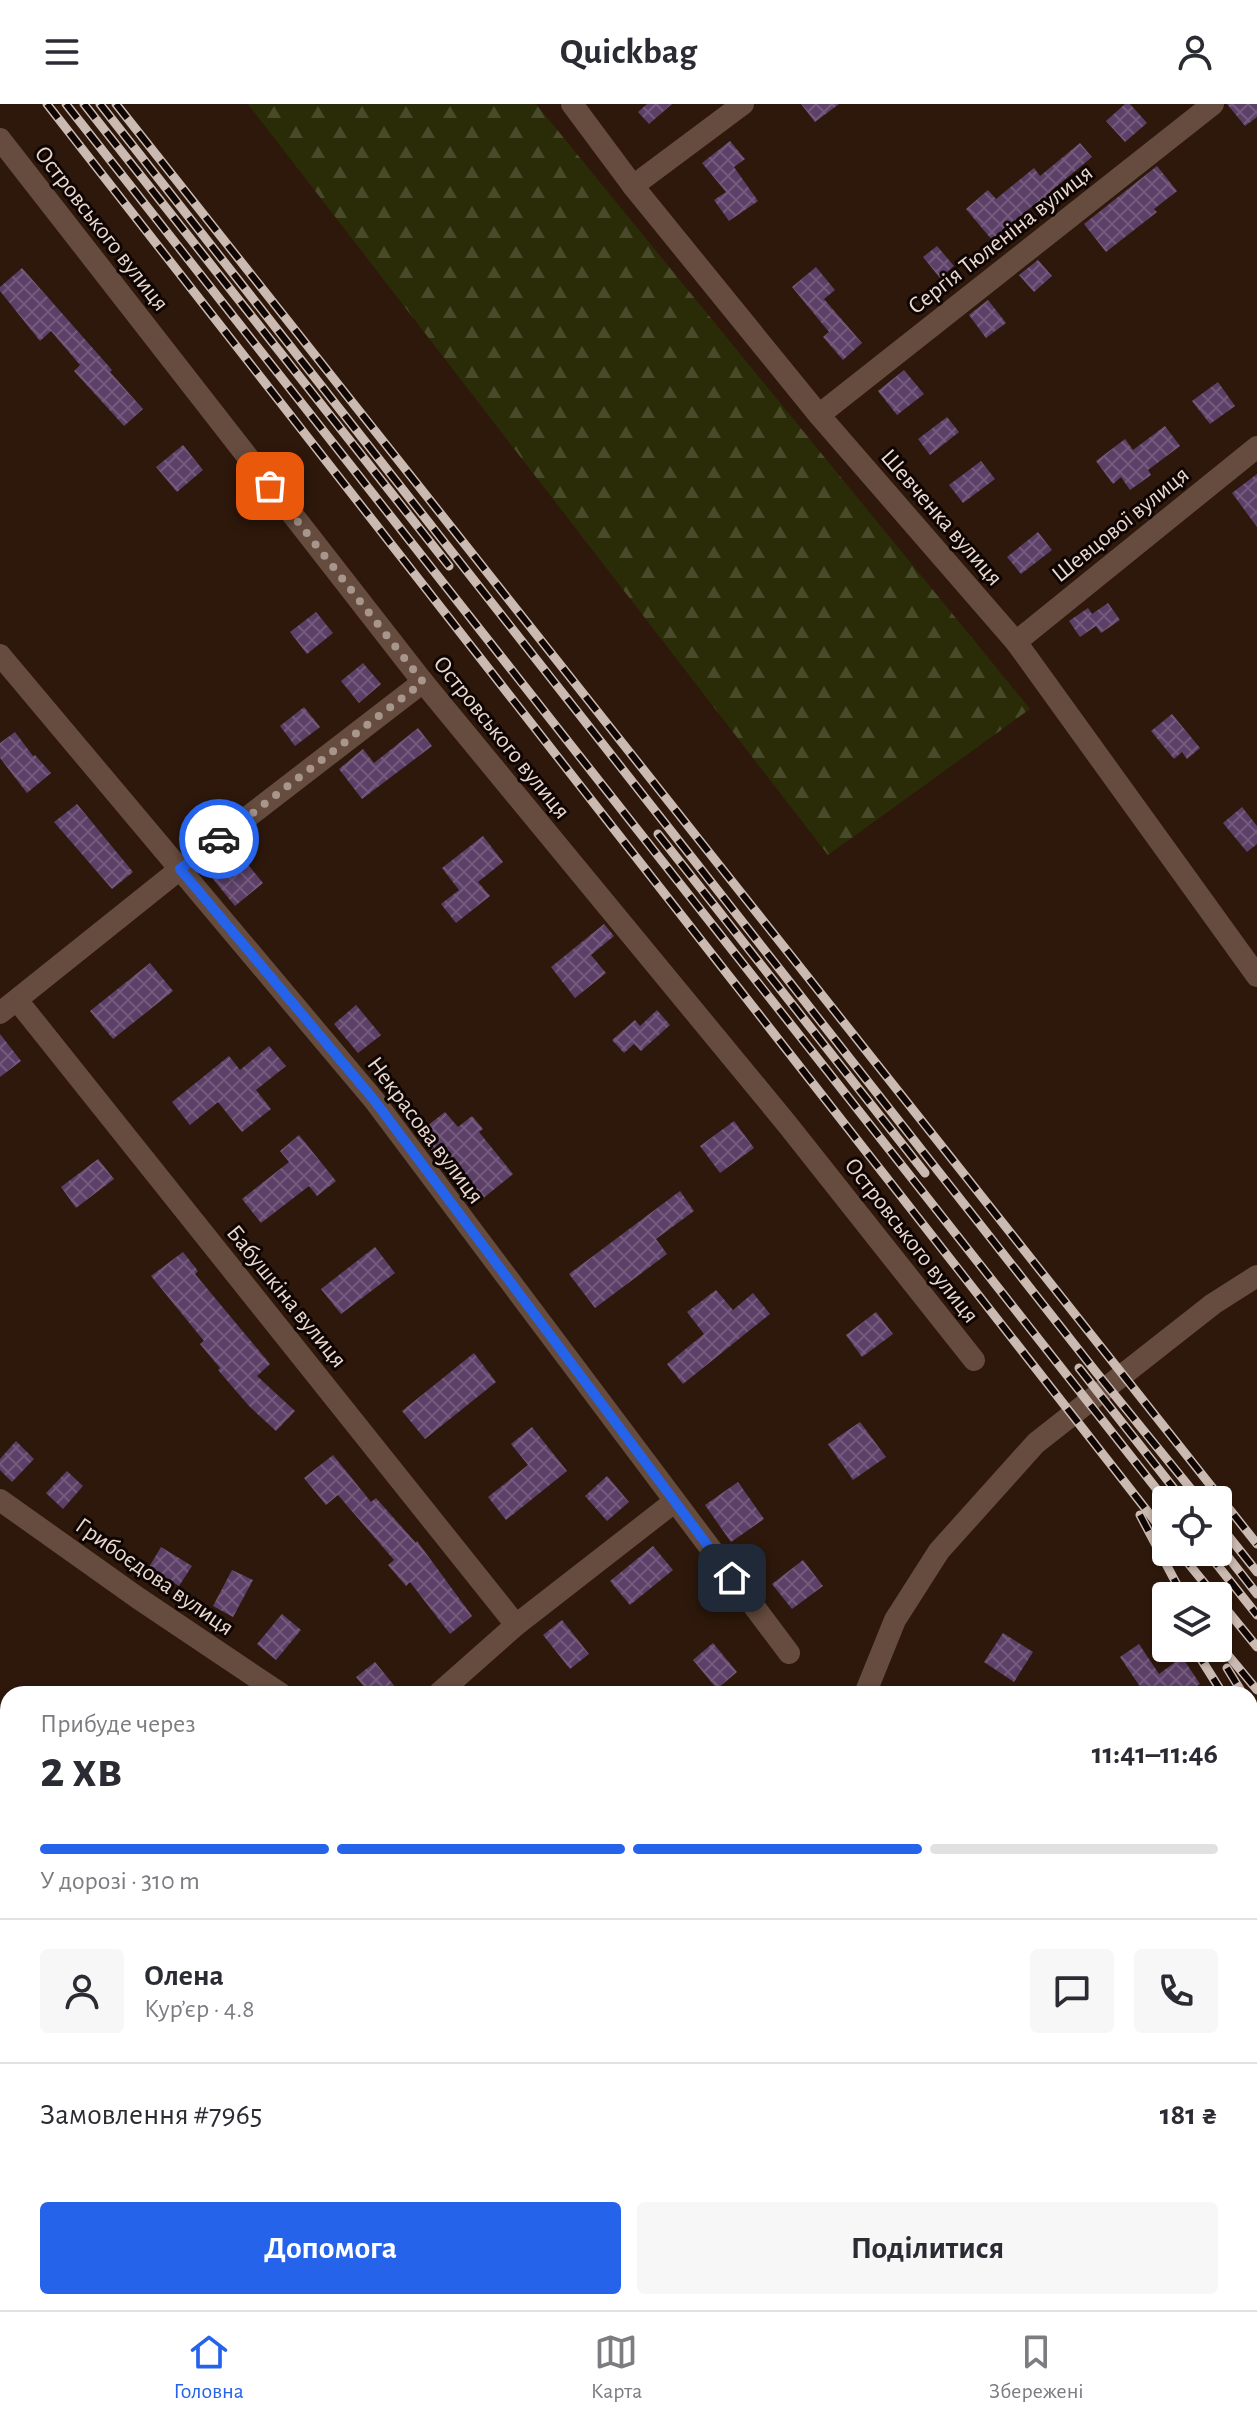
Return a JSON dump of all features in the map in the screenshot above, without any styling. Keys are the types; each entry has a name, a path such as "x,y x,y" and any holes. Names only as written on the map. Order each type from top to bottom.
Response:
{"street":[{"name":"Шевченка вулиця","path":"572,104 633,186 819,415 1016,642 1257,976"},
{"path":"633,186 743,104"},
{"name":"Сергія Тюленіна вулиця","path":"819,415 1213,104"},
{"name":"Островського вулиця","path":"0,139 423,682 787,1124 974,1360"},
{"name":"Шевцової вулиця","path":"1016,642 1257,447"},
{"name":"Некрасова вулиця","path":"0,655 374,1100 789,1653"},
{"path":"9,1006 180,869 423,682"},
{"name":"Бабушкіна вулиця","path":"9,1006 516,1625"},
{"path":"868,1686 895,1620 939,1551 1036,1443 1213,1304 1257,1276"},
{"name":"Грибоєдова вулиця","path":"0,1500 269,1686"},
{"path":"447,1686 516,1625 674,1502"}],"green space":[{"path":"248,104 536,104 1030,709 828,855"}],"building":[{"path":"647,104 672,104 649,124 638,112"},
{"path":"801,104 839,104 815,122"},
{"path":"1125,104 1130,104 1147,123 1125,142 1106,121"},
{"path":"1227,104 1257,104 1257,117 1245,126"},
{"path":"730,141 745,159 734,167 758,201 729,221 714,200 726,192 702,163"},
{"path":"1080,143 1092,157 1051,191 1056,197 1041,209 1036,203 992,240 966,209 988,190 996,199 1034,168 1040,176"},
{"path":"1157,166 1177,191 1154,209 1157,212 1106,252 1084,224"},
{"path":"937,246 954,266 940,278 923,257"},
{"path":"1038,260 1052,276 1034,292 1019,275"},
{"path":"816,267 835,290 824,299 862,343 843,360 823,337 829,332 792,287"},
{"path":"22,268 143,409 124,426 74,371 80,365 51,331 40,341 0,291 0,287"},
{"path":"988,300 1006,323 986,338 969,315"},
{"path":"904,370 924,394 897,415 878,391"},
{"path":"1218,382 1235,406 1210,424 1192,401"},
{"path":"947,417 959,432 930,455 918,439"},
{"path":"1165,426 1180,446 1148,470 1151,475 1130,490 1121,477 1113,484 1096,461 1125,439 1133,450"},
{"path":"183,445 203,470 177,492 156,467"},
{"path":"981,461 995,479 963,503 949,485"},
{"path":"1257,474 1257,527 1232,493"},
{"path":"1038,532 1052,550 1021,574 1007,557"},
{"path":"1108,603 1120,620 1101,633 1096,626 1080,637 1069,621 1088,608 1092,614"},
{"path":"316,612 333,633 307,654 290,632"},
{"path":"363,663 381,684 359,703 341,681"},
{"path":"304,707 320,727 295,746 280,726"},
{"path":"1172,714 1200,748 1187,759 1182,752 1174,759 1151,731"},
{"path":"418,728 432,746 362,799 339,769 363,749 374,763"},
{"path":"15,732 51,773 27,793 0,758 0,743"},
{"path":"77,804 133,872 112,889 54,822"},
{"path":"1242,807 1257,826 1257,844 1247,852 1223,823"},
{"path":"483,836 503,862 478,882 490,896 456,923 441,904 459,890 442,868"},
{"path":"236,850 263,883 235,906 208,873"},
{"path":"604,924 614,936 591,955 606,973 575,998 551,967"},
{"path":"150,963 173,991 113,1039 90,1011"},
{"path":"356,1005 381,1035 358,1053 334,1024"},
{"path":"657,1010 670,1025 641,1051 634,1044 624,1053 612,1040 635,1020 640,1026"},
{"path":"0,1034 21,1061 0,1077"},
{"path":"269,1046 286,1066 256,1090 271,1109 242,1132 218,1102 190,1125 172,1102 229,1056 240,1070"},
{"path":"445,1112 458,1127 472,1116 483,1129 479,1132 513,1174 481,1200 446,1158 441,1162 418,1133"},
{"path":"734,1121 754,1148 720,1173 700,1146"},
{"path":"299,1135 336,1181 317,1196 309,1186 261,1223 242,1199 289,1162 280,1151"},
{"path":"98,1159 114,1179 76,1208 61,1187"},
{"path":"680,1191 694,1211 656,1239 667,1254 595,1308 569,1274"},
{"path":"375,1247 395,1273 341,1314 321,1289"},
{"path":"183,1252 198,1271 195,1274 270,1364 257,1376 295,1411 276,1431 218,1370 220,1368 200,1344 204,1341 151,1276"},
{"path":"716,1290 733,1310 753,1293 770,1314 683,1384 667,1364 704,1334 687,1312"},
{"path":"876,1312 893,1334 862,1357 846,1335"},
{"path":"474,1353 496,1382 425,1439 402,1411"},
{"path":"860,1422 886,1457 853,1480 828,1444"},
{"path":"532,1427 567,1471 506,1520 488,1497 528,1465 511,1444"},
{"path":"16,1441 34,1459 12,1482 0,1470 0,1459"},
{"path":"333,1455 371,1502 376,1498 417,1541 472,1616 450,1634 410,1582 406,1586 388,1565 394,1560 338,1495 326,1505 304,1478"},
{"path":"67,1471 83,1486 63,1509 46,1493"},
{"path":"607,1476 629,1502 607,1521 585,1496"},
{"path":"738,1482 764,1519 731,1542 705,1505"},
{"path":"653,1546 673,1570 630,1605 610,1581"},
{"path":"161,1547 192,1566 179,1586 149,1567"},
{"path":"803,1560 823,1586 792,1609 772,1584"},
{"path":"232,1570 253,1580 233,1617 213,1606"},
{"path":"282,1614 301,1630 276,1660 257,1644"},
{"path":"562,1620 589,1654 570,1669 543,1635"},
{"path":"1003,1633 1033,1652 1014,1682 984,1662"},
{"path":"713,1643 737,1672 721,1686 715,1686 693,1660"},
{"path":"1139,1644 1159,1674 1175,1662 1185,1662 1200,1684 1197,1686 1140,1686 1120,1657"},
{"path":"375,1662 394,1686 363,1686 356,1677"}],"railway":[{"path":"47,104 1152,1517"},
{"path":"66,104 1154,1486"},
{"path":"84,104 449,566"},
{"path":"100,104 1189,1486"},
{"path":"116,104 1257,1544"},
{"path":"658,834 925,1173"},
{"path":"1079,1368 1172,1486"},
{"path":"1140,1515 1176,1582"},
{"path":"1232,1541 1257,1572"},
{"path":"1232,1562 1257,1594"},
{"path":"1190,1566 1204,1582"},
{"path":"1218,1566 1257,1615"},
{"path":"1232,1616 1257,1647"},
{"path":"1232,1660 1254,1686"},
{"path":"1203,1662 1218,1686"},
{"path":"1227,1668 1238,1686"}],"way so far":[{"path":"219,839 423,682 270,486"}],"route":[{"path":"219,839 180,869 374,1100 732,1578"}]}
